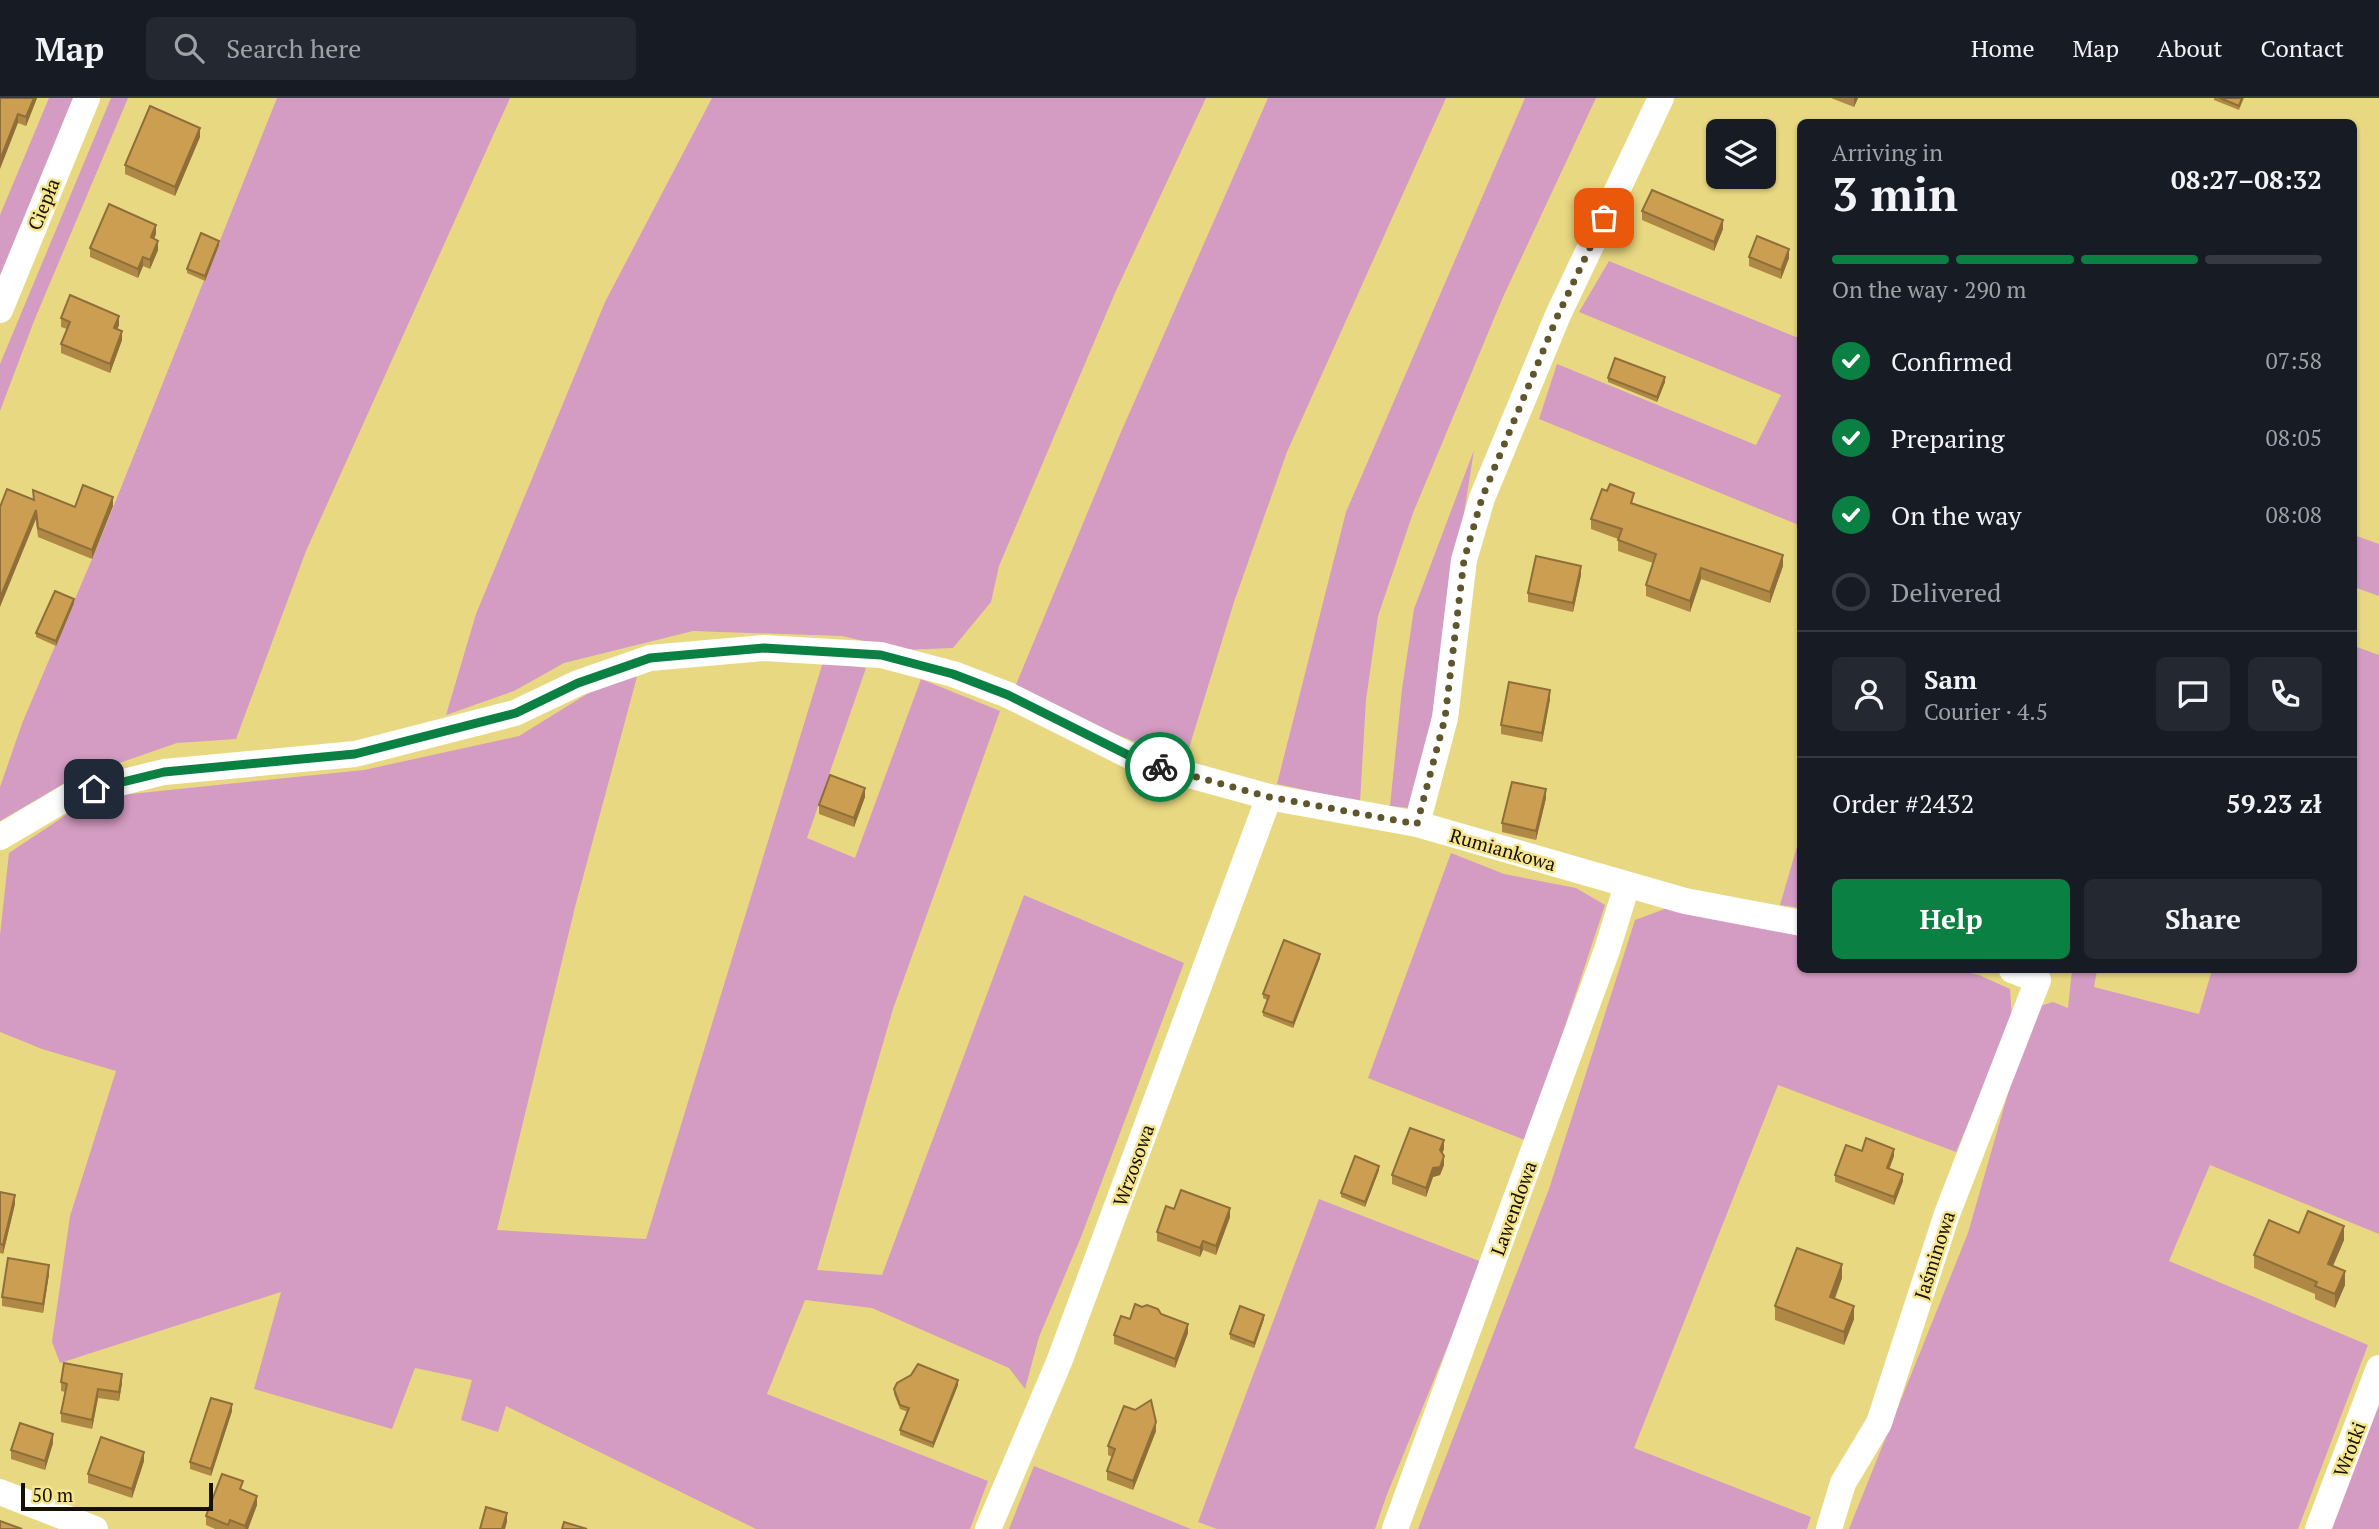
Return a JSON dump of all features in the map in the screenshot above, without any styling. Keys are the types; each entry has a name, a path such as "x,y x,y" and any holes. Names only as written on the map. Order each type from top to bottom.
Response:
{"street":[{"name":"Ciepła","path":"0,310 87,98"},
{"path":"1417,824 1445,718 1464,560 1482,498 1558,315 1661,98"},
{"name":"Rumiankowa","path":"0,837 71,795 150,775 355,754 516,713 578,683 650,658 764,648 881,655 953,674 1008,695 1142,762 1269,797 1417,824 1685,901 1797,922"},
{"name":"Wrzosowa","path":"988,1529 1059,1362 1269,797"},
{"name":"Lawendowa","path":"1395,1529 1607,950 1627,885"},
{"name":"Jaśminowa","path":"1829,1529 1843,1483 1879,1423 1947,1214 2038,980 2020,973"},
{"name":"Wrotki","path":"2318,1529 2379,1368"},
{"path":"0,1492 95,1529"}],"shaded area":[{"path":"49,98 74,98 0,277 0,215"},
{"path":"111,98 128,98 34,321 0,411 0,364"},
{"path":"277,98 510,98 306,551 236,739 177,743 70,780 0,821 0,787 23,721 98,545"},
{"path":"712,98 1206,98 1115,293 999,566 991,602 953,648 902,650 842,636 693,631 564,663 514,691 446,715 476,614 605,302"},
{"path":"1268,98 1446,98 1287,452 1234,602 1185,761 1089,724 1015,687 1121,432"},
{"path":"1525,98 1596,98 1503,297 1413,513 1378,616 1366,700 1360,802 1277,784 1346,512"},
{"path":"1609,261 1797,337 1797,524 1539,419 1557,364 1756,445 1781,395 1579,312"},
{"path":"1474,450 1428,742 1410,808 1390,806 1402,689 1414,609"},
{"path":"2357,536 2379,544 2379,596 2357,588"},
{"path":"2357,647 2379,655 2379,1234 2210,1165 2169,1261 2368,1345 2298,1529 1849,1529 1968,1233 2018,1058 2040,1006 2053,1002 2068,1008 2072,973 2096,973 2094,987 2199,1014 2211,973 2357,973"},
{"path":"823,662 866,668 807,838 855,858 921,679 1000,711 893,1009 817,1270 882,1275 1024,895 1184,963 1081,1237 1039,1337 1025,1389 1009,1368 872,1308 805,1300 767,1394 988,1481 970,1529 756,1529 506,1406 498,1432 461,1420 472,1380 415,1368 392,1429 254,1389 281,1292 60,1363 52,1342 70,1216 116,1071 42,1049 0,1032 0,935 9,853 78,807 121,795 364,770 519,736 595,689 638,673 575,907 497,1230 646,1239"},
{"path":"1797,847 1797,907 1780,905"},
{"path":"1451,853 1504,874 1576,888 1605,905 1527,1141 1368,1078"},
{"path":"1670,907 1797,931 1797,973 1979,975 2010,989 2012,1020 1956,1152 1778,1085 1634,1448 1811,1517 1807,1529 1418,1529 1549,1189 1635,920"},
{"path":"1319,1199 1482,1262 1375,1529 1217,1529 1198,1522"},
{"path":"2379,1388 2379,1529 2324,1529"},
{"path":"1034,1466 1191,1529 1009,1529"}],"building":[{"path":"0,98 34,98 26,117 18,114 0,160"},
{"path":"2220,98 2242,98 2239,106"},
{"path":"150,106 200,128 175,187 125,165"},
{"path":"1652,190 1723,220 1714,242 1642,211"},
{"path":"109,204 156,225 151,237 158,241 150,260 143,257 138,269 90,248"},
{"path":"201,233 219,241 205,276 187,269"},
{"path":"1757,236 1789,249 1781,270 1749,257"},
{"path":"70,295 119,316 114,328 122,331 110,364 61,344 70,322 61,318"},
{"path":"1615,358 1665,377 1657,397 1608,378"},
{"path":"1610,484 1634,493 1631,503 1783,555 1770,592 1701,568 1690,601 1646,585 1656,554 1618,540 1622,529 1591,519 1602,489 1607,491"},
{"path":"83,485 113,497 92,550 38,528 36,510 0,598 0,507 7,489 34,500 33,490 75,507"},
{"path":"1536,556 1581,566 1573,603 1528,593"},
{"path":"55,591 74,599 56,641 36,633"},
{"path":"1509,682 1550,690 1542,733 1501,725"},
{"path":"830,775 865,788 854,818 819,805"},
{"path":"1512,782 1546,789 1536,831 1502,823"},
{"path":"1284,940 1320,954 1293,1023 1263,1012 1269,996 1263,994"},
{"path":"1410,1128 1444,1140 1440,1150 1444,1156 1440,1167 1433,1168 1426,1188 1392,1175"},
{"path":"1866,1138 1894,1149 1887,1168 1903,1174 1894,1197 1835,1175 1846,1145 1862,1151"},
{"path":"1355,1156 1379,1166 1365,1202 1341,1193"},
{"path":"1181,1190 1230,1208 1216,1246 1203,1241 1200,1248 1157,1232 1166,1206 1174,1209"},
{"path":"0,1192 15,1195 3,1245 0,1244"},
{"path":"2308,1211 2344,1226 2328,1264 2345,1271 2335,1294 2315,1286 2317,1282 2254,1255 2269,1220 2299,1233"},
{"path":"1797,1248 1842,1264 1830,1297 1854,1306 1844,1332 1775,1306"},
{"path":"8,1258 49,1265 43,1304 2,1297"},
{"path":"1135,1304 1158,1309 1161,1314 1188,1324 1175,1359 1114,1335 1121,1316 1130,1319"},
{"path":"1240,1306 1264,1315 1254,1343 1230,1334"},
{"path":"64,1363 122,1374 119,1392 98,1389 92,1420 61,1413 67,1384 61,1382"},
{"path":"918,1364 958,1380 933,1443 900,1430 909,1408 900,1405 894,1389 897,1383 911,1375"},
{"path":"211,1398 232,1404 211,1469 190,1462"},
{"path":"1151,1400 1156,1422 1133,1481 1107,1471 1115,1449 1108,1446 1124,1406 1135,1410"},
{"path":"20,1423 53,1434 45,1461 11,1450"},
{"path":"101,1437 144,1452 132,1489 88,1474"},
{"path":"222,1474 243,1481 240,1489 257,1496 245,1526 230,1520 228,1525 206,1516"},
{"path":"486,1507 507,1513 502,1529 480,1529"},
{"path":"0,1521 22,1529 0,1529"},
{"path":"564,1522 587,1529 562,1529"}],"way so far":[{"path":"1160,767 1269,797 1417,824 1445,718 1464,560 1482,498 1558,315 1604,218"}],"route":[{"path":"94,789 164,772 355,754 516,713 578,683 650,658 764,648 881,655 953,674 1008,695 1142,762 1160,767"}]}
